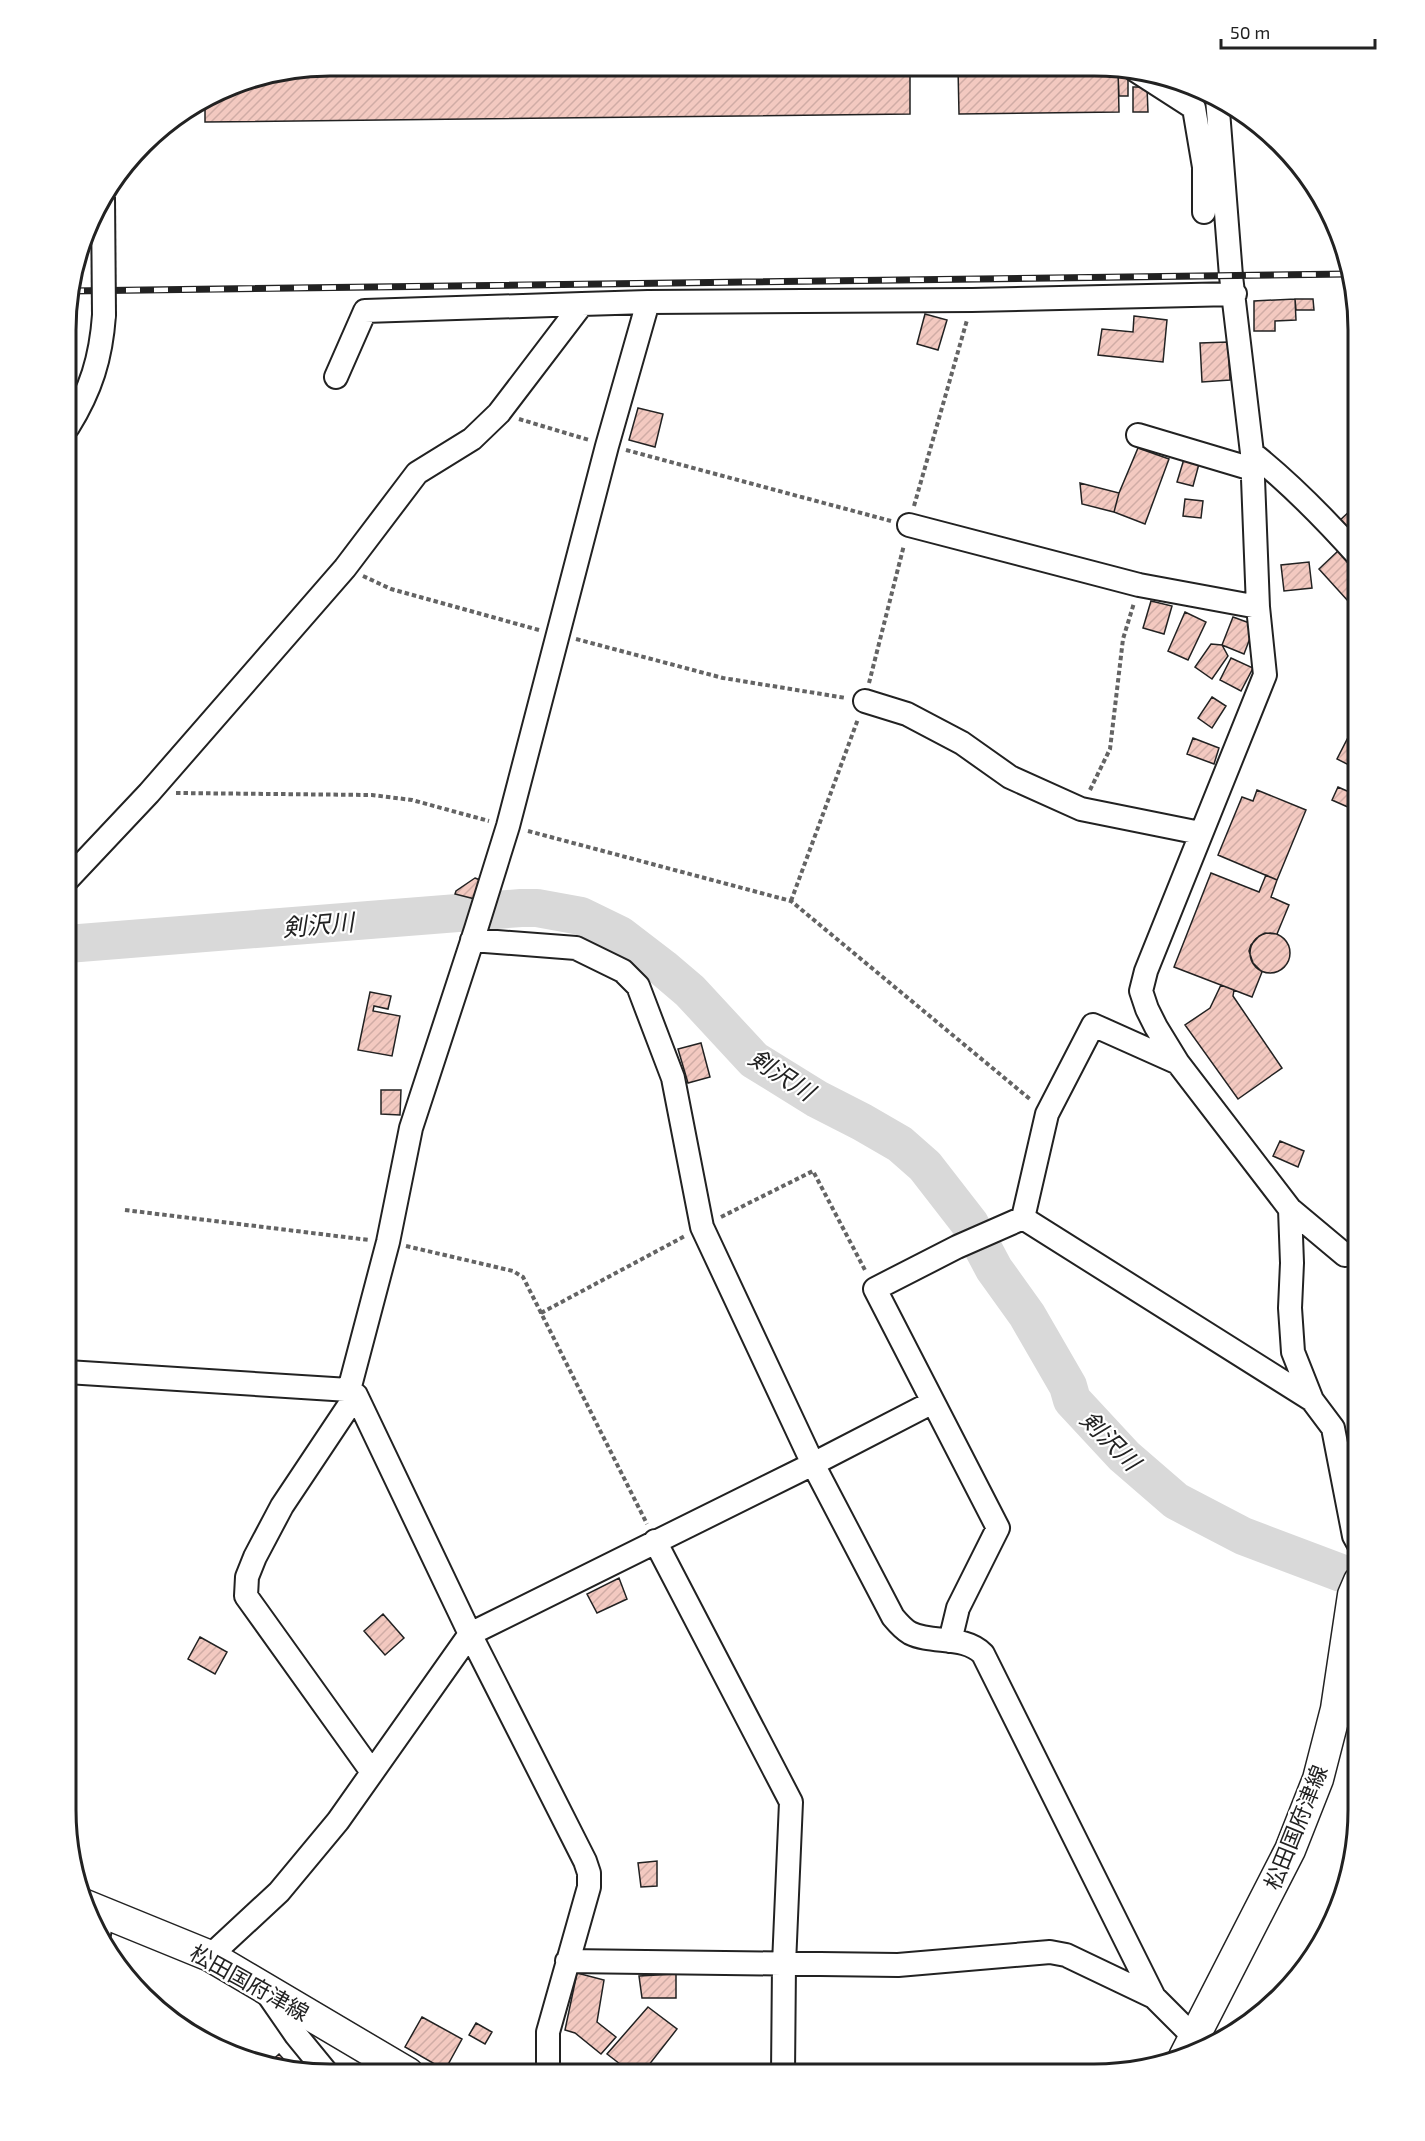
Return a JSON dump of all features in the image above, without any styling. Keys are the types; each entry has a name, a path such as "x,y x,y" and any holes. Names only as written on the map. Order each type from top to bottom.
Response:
{"main road":[{"name":"松田国府津線","path":"1190,2045 1290,1850 1318,1779 1336,1709 1348,1642"},
{"name":"松田国府津線","path":"101,1919 210,1956 393,2064"}],"street":[{"path":"1158,85 1194,108 1204,167 1204,212"},
{"path":"1218,109 1231,276 1235,294 1252,461 1258,607 1264,675 1146,971 1141,991 1147,1009 1178,1063 1290,1209 1348,1251"},
{"path":"76,412 93,379 102,346 103,218"},
{"path":"336,377 365,310 648,302 972,300 1235,294"},
{"path":"372,1772 246,1596 248,1577 255,1557 282,1506 352,1393 388,1242 411,1128 508,826 607,446 648,302"},
{"path":"76,870 149,793 345,567 417,473 472,439 499,413 582,304"},
{"path":"1138,435 1269,466 1331,525 1348,544"},
{"path":"909,525 1139,585 1258,607"},
{"path":"865,701 907,714 962,743 1010,777 1081,809 1200,833"},
{"path":"474,935 576,948 623,971 632,978 642,994 671,1071 702,1227 813,1464 893,1617 901,1626 914,1635 973,1646 980,1650 986,1658 1154,1997 1188,2046"},
{"path":"1023,1218 1047,1114 1093,1025 1178,1063"},
{"path":"1290,1209 1292,1263 1290,1308 1293,1352 1312,1400 1333,1428 1348,1505"},
{"path":"950,1641 958,1608 998,1528 875,1289 957,1247 1023,1218"},
{"path":"1023,1218 1312,1400"},
{"path":"76,1373 352,1393"},
{"path":"352,1393 589,1873 589,1887 548,2032 548,2064"},
{"path":"210,1956 279,1892 338,1821 470,1634 933,1402"},
{"path":"655,1541 791,1802 784,1964 783,2064"},
{"path":"567,1961 928,1963 1050,1952 1066,1955 1154,1997"},
{"path":"263,1988 320,2064"}],"path":[{"path":"791,901 865,701 909,525 972,300"},
{"path":"499,413 607,446 909,525"},
{"path":"345,567 392,590 723,678 865,701"},
{"path":"1081,809 1110,749 1123,639 1139,585"},
{"path":"149,793 372,795 412,800 791,901 1047,1114"},
{"path":"541,1313 813,1171 875,1289"},
{"path":"125,1210 388,1242 523,1277 655,1541"}],"building":[{"path":"910,76 910,114 205,122 205,110 234,96 281,81 314,77"},
{"path":"958,76 1118,78 1119,112 959,114"},
{"path":"1118,78 1128,79 1128,96 1119,96"},
{"path":"1133,87 1147,87 1148,112 1133,112"},
{"path":"1295,299 1296,320 1275,321 1275,331 1254,331 1254,301"},
{"path":"1295,299 1313,299 1314,310 1296,310"},
{"path":"925,314 947,320 938,350 917,344"},
{"path":"1134,316 1167,320 1163,362 1098,355 1102,329 1133,332"},
{"path":"1228,342 1230,380 1202,382 1200,343"},
{"path":"638,408 663,414 655,447 629,440"},
{"path":"1138,448 1169,459 1145,524 1114,512 1119,493"},
{"path":"1184,459 1199,464 1193,486 1177,482"},
{"path":"1080,483 1119,493 1114,512 1082,504"},
{"path":"1185,499 1203,501 1201,518 1183,516"},
{"path":"1348,513 1348,533 1338,522"},
{"path":"1339,550 1348,560 1348,601 1319,569"},
{"path":"1309,562 1312,588 1284,591 1281,565"},
{"path":"1151,601 1172,606 1164,634 1143,628"},
{"path":"1185,612 1206,622 1188,660 1168,651"},
{"path":"1233,617 1255,625 1244,654 1222,645"},
{"path":"1211,644 1222,645 1228,656 1212,679 1195,667"},
{"path":"1231,658 1253,668 1241,691 1220,680"},
{"path":"1212,697 1226,706 1212,728 1198,718"},
{"path":"1193,738 1219,748 1214,764 1187,754"},
{"path":"1348,738 1348,764 1337,759"},
{"path":"1338,787 1348,791 1348,807 1332,800"},
{"path":"1257,790 1306,810 1277,880 1218,855 1242,797 1253,801"},
{"path":"1211,873 1259,892 1266,875 1277,880 1271,897 1289,905 1277,934 1265,933 1251,945 1249,951 1253,963 1262,972 1252,997 1174,967"},
{"path":"475,878 480,880 475,899 455,894 456,891"},
{"path":"1270,933 1278,934 1284,939 1289,945 1289,961 1284,967 1278,972 1270,973 1262,972 1256,967 1251,961 1250,953 1251,945 1256,939 1262,934"},
{"path":"1221,985 1234,990 1233,996 1282,1068 1238,1099 1185,1025 1210,1008"},
{"path":"370,992 391,996 388,1009 374,1006 373,1011 400,1016 392,1056 358,1050"},
{"path":"701,1043 710,1077 688,1083 678,1049"},
{"path":"381,1090 401,1090 400,1115 381,1114"},
{"path":"1280,1141 1304,1151 1298,1167 1273,1156"},
{"path":"619,1578 627,1599 597,1613 587,1594"},
{"path":"383,1614 404,1638 385,1655 364,1631"},
{"path":"200,1637 227,1652 215,1674 188,1659"},
{"path":"657,1861 657,1886 641,1887 638,1863"},
{"path":"577,1973 604,1980 597,2022 616,2037 601,2054 575,2033 565,2030"},
{"path":"676,1974 676,1998 642,1998 639,1976"},
{"path":"648,2007 677,2029 650,2064 620,2064 607,2054"},
{"path":"422,2017 462,2039 448,2064 435,2064 405,2047"},
{"path":"476,2023 492,2032 485,2044 469,2035"},
{"path":"279,2054 285,2060 281,2060 274,2058"}],"waterway":[{"name":"剣沢川","path":"76,943 521,908 537,908 581,916 620,935 690,991 754,1060 817,1099 900,1144 925,1166 970,1224 994,1269 1027,1315 1068,1386 1072,1400 1124,1456 1176,1501 1243,1536 1341,1573"}],"railway":[{"path":"80,291 1342,274"}]}
